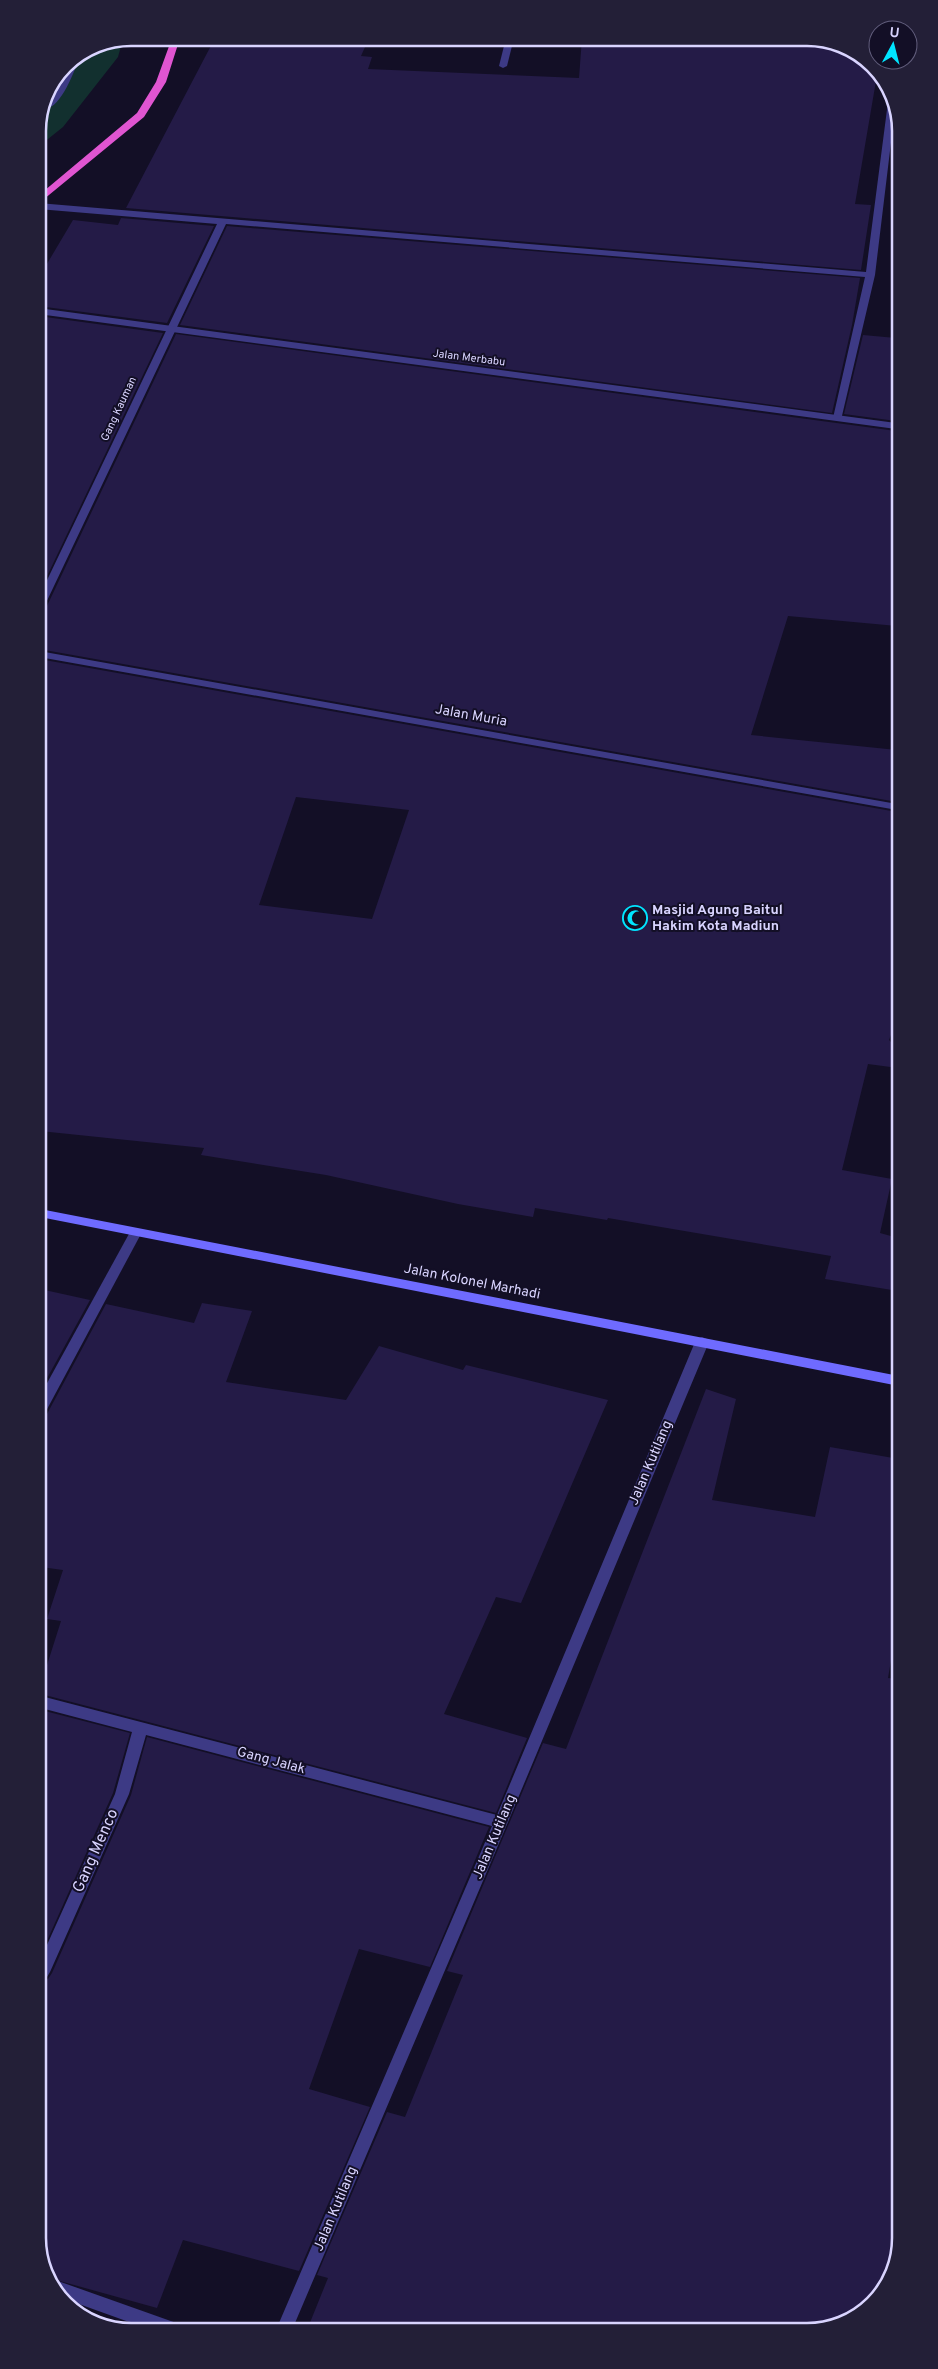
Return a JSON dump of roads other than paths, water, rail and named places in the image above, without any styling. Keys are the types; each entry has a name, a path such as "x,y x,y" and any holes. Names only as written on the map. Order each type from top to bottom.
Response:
{"highway":[{"path":"46,194 142,115 162,82 173,46"}],"main road":[{"name":"Jalan Kolonel Marhadi","path":"46,1214 892,1380"}],"street":[{"path":"503,66 508,46"},
{"path":"52,102 58,96 68,75"},
{"path":"838,418 870,275 890,113"},
{"path":"46,207 222,223 870,275"},
{"name":"Gang Kauman","path":"46,592 222,223"},
{"name":"Jalan Merbabu","path":"46,311 170,330 892,425"},
{"name":"Jalan Muria","path":"46,655 892,806"},
{"path":"46,1398 136,1232"},
{"name":"Jalan Kutilang","path":"287,2323 501,1822 702,1342"},
{"name":"Gang Jalak","path":"46,1703 501,1822"},
{"name":"Gang Menco","path":"46,1963 122,1794 141,1727"},
{"path":"65,2292 154,2323"}],"place":[{"name":"Masjid Agung Baitul Hakim Kota Madiun","path":"635,918"}]}
